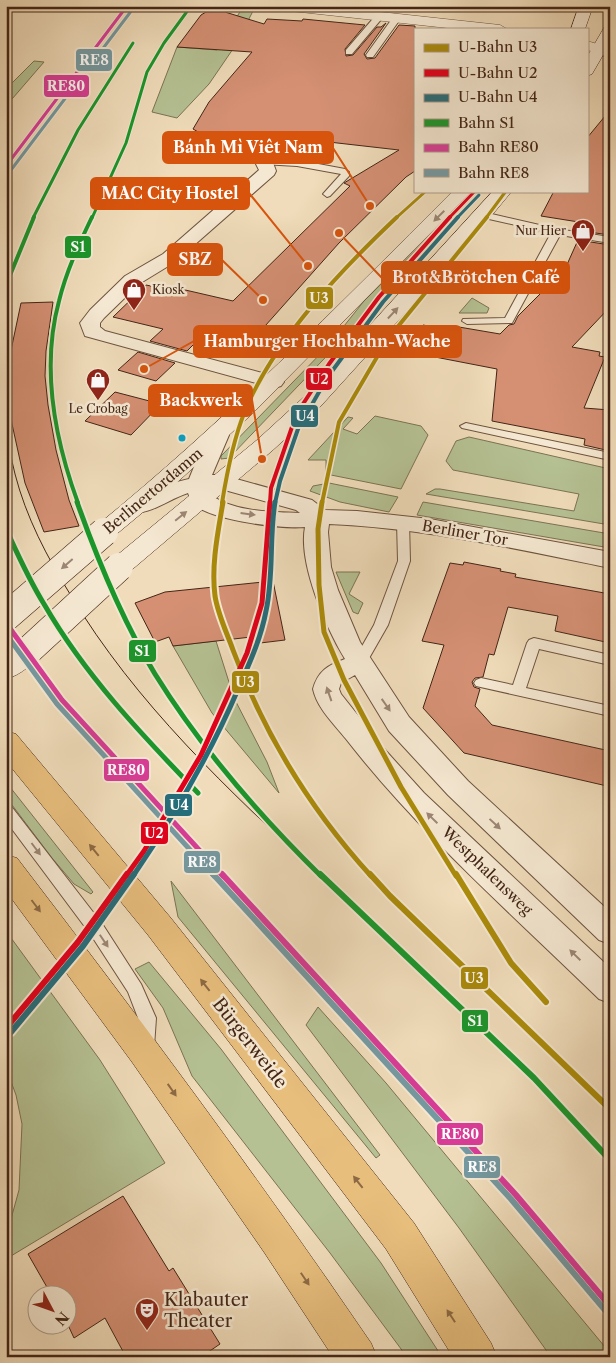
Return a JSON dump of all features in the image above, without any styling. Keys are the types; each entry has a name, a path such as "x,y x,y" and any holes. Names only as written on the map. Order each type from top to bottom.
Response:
{"main road":[{"path":"282,6 376,12 397,18 491,28"},
{"path":"578,28 586,6"},
{"path":"588,69 610,29"},
{"name":"Berlinertordamm","path":"6,617 218,435 274,382 462,192"},
{"path":"6,670 200,491 222,482 312,402 483,216 502,192"},
{"name":"Bürgerweide","path":"6,741 159,926 400,1236 477,1357"},
{"path":"6,867 144,1051 278,1239 357,1357"}],"street":[{"path":"263,160 268,171 169,258 132,280 96,314 90,323 90,327 92,332 98,335 274,382"},
{"path":"136,507 178,487 200,491 218,435"},
{"name":"Berliner Tor","path":"222,482 304,505 319,517"},
{"name":"Berliner Tor","path":"200,491 209,505 237,513 300,521 319,517 403,522 610,560"},
{"path":"319,517 316,532 319,568 341,628 359,664 399,724 429,759 458,788 610,931"},
{"name":"Westphalensweg","path":"359,664 340,670 329,679 326,693 332,704 376,759 414,801 610,989"}],"lane":[{"path":"349,52 376,12"},
{"path":"370,55 397,18"},
{"path":"263,160 297,163 345,172 345,176 327,194"},
{"path":"483,216 557,232 610,240"},
{"path":"467,321 508,321 557,232"},
{"path":"466,426 610,457"},
{"path":"359,664 381,625 404,561 403,522"},
{"path":"518,691 534,643 610,660"},
{"path":"481,683 610,712"},
{"path":"6,810 97,930 136,988 147,1018 144,1051"}],"green space":[{"path":"241,10 253,11 235,46 209,84 177,118 152,112 177,47 217,50"},
{"path":"34,61 44,62 6,106 6,89"},
{"path":"451,217 437,241 229,458 221,459 221,456 328,346 364,301"},
{"path":"472,298 489,308 487,313 459,313"},
{"path":"375,416 421,426 428,435 401,489 326,474 326,460 308,460 348,417 353,418 343,429 357,434"},
{"path":"469,437 610,469 610,525 426,494 435,489 440,489 574,511 579,494 453,470 446,461 456,441"},
{"path":"329,483 398,497 389,512 340,502 310,491 313,486"},
{"path":"423,502 610,534 610,548 417,515"},
{"path":"336,572 360,572 349,594 363,603 358,614 353,612"},
{"path":"216,641 234,698 267,762 279,793 212,713 173,646"},
{"path":"6,782 93,892 91,894 74,884 52,858 6,797"},
{"path":"171,881 380,1155 376,1158 178,917"},
{"path":"6,931 100,1060 165,1163 6,1259 6,1237 19,1190 22,1124 16,1095 6,1068"},
{"path":"149,962 221,1049 381,1263 442,1357 407,1357 330,1253 192,1076 163,1008 135,969"},
{"path":"318,1007 386,1083 610,1353 610,1357 551,1357 459,1228 306,1025"}],"building":[{"path":"206,12 225,12 264,24 267,19 302,21 303,19 365,25 345,49 346,56 353,55 377,27 381,27 386,23 364,54 367,59 375,58 399,25 415,26 414,172 406,177 339,243 241,353 196,342 187,351 150,341 163,329 113,317 146,285 165,289 168,286 233,301 350,186 344,183 399,150 276,136 221,140 207,137 193,129 209,102 252,52 177,47 201,15"},
{"path":"610,110 610,235 581,231 585,223 541,216 553,192 588,192 588,137"},
{"path":"578,240 610,245 610,307 572,347 600,352 599,356 605,357 584,408 610,410 610,451 584,445 585,439 492,421 497,369 435,357 438,354 408,349 423,325 450,330 453,326 500,334 509,325 514,324 518,316 565,269"},
{"path":"53,302 46,351 45,376 48,405 56,450 69,500 79,526 44,532 25,483 12,424 9,407 10,355 21,303"},
{"path":"138,352 175,363 156,381 118,370"},
{"path":"115,392 161,404 131,435 85,421"},
{"path":"464,562 501,569 500,571 516,574 515,577 610,594 610,643 555,631 558,616 508,607 494,655 489,654 483,677 475,678 472,682 474,687 480,689 475,706 492,725 610,751 610,772 607,786 464,753 423,708 444,645 422,641 450,563 463,565"},
{"path":"273,581 285,640 252,644 251,637 173,646 169,637 155,642 135,603 165,592"},
{"path":"123,1196 169,1271 173,1268 220,1344 201,1357 126,1357 105,1318 78,1335 78,1286 46,1286 28,1254"}],"tram line":[{"path":"6,426 15,474 31,521 53,566 96,634 124,672 185,744 321,876"},
{"path":"319,874 331,885"}],"metro line":[{"name":"U3","path":"425,192 362,251 323,294 287,339 251,397 235,442 225,488 215,563 214,584 216,600 243,677 276,745 317,809 340,839 390,896 610,1109"},
{"name":"U2","path":"6,1028 78,942 144,851 201,755 225,705 247,653 262,603 271,488 293,424 303,404 329,364 379,297 425,243 474,192"},
{"name":"U3","path":"505,192 470,240 387,340 339,422 323,493 318,529 319,585 324,632 344,680 401,787 511,963 546,1002"},
{"name":"U4","path":"11,1032 83,946 148,855 205,759 230,709 252,657 263,624 271,578 273,517 276,498 296,434 308,409 340,359 383,302 479,195"}],"rail line":[{"name":"RE80","path":"6,166 127,6"},
{"name":"S1","path":"191,6 164,43 147,72 129,136 72,261 58,302 51,348 53,398 68,473 84,521 104,573 141,649 169,696 223,769 307,862 534,1078 610,1160"},
{"name":"RE8","path":"11,170 132,10"},
{"name":"S1","path":"6,285 31,222 62,160 96,100 133,43"},
{"name":"S1","path":"6,529 43,604 65,638 114,702 198,793"},
{"name":"RE80","path":"6,623 62,700 516,1195 610,1306"},
{"name":"RE8","path":"6,634 57,704 511,1199 605,1310"}],"place":[{"name":"Bánh Mì Viêt Nam","path":"370,206"},
{"name":"Brot&Brötchen Café","path":"339,233"},
{"name":"Nur Hier","path":"583,252"},
{"name":"MAC City Hostel","path":"308,266"},
{"name":"SBZ","path":"263,300"},
{"name":"Kiosk","path":"134,311"},
{"name":"Hamburger Hochbahn-Wache","path":"144,369"},
{"name":"Le Crobag","path":"98,401"},
{"name":"Backwerk","path":"262,459"},
{"name":"Klabauter Theater","path":"147,1331"}]}
